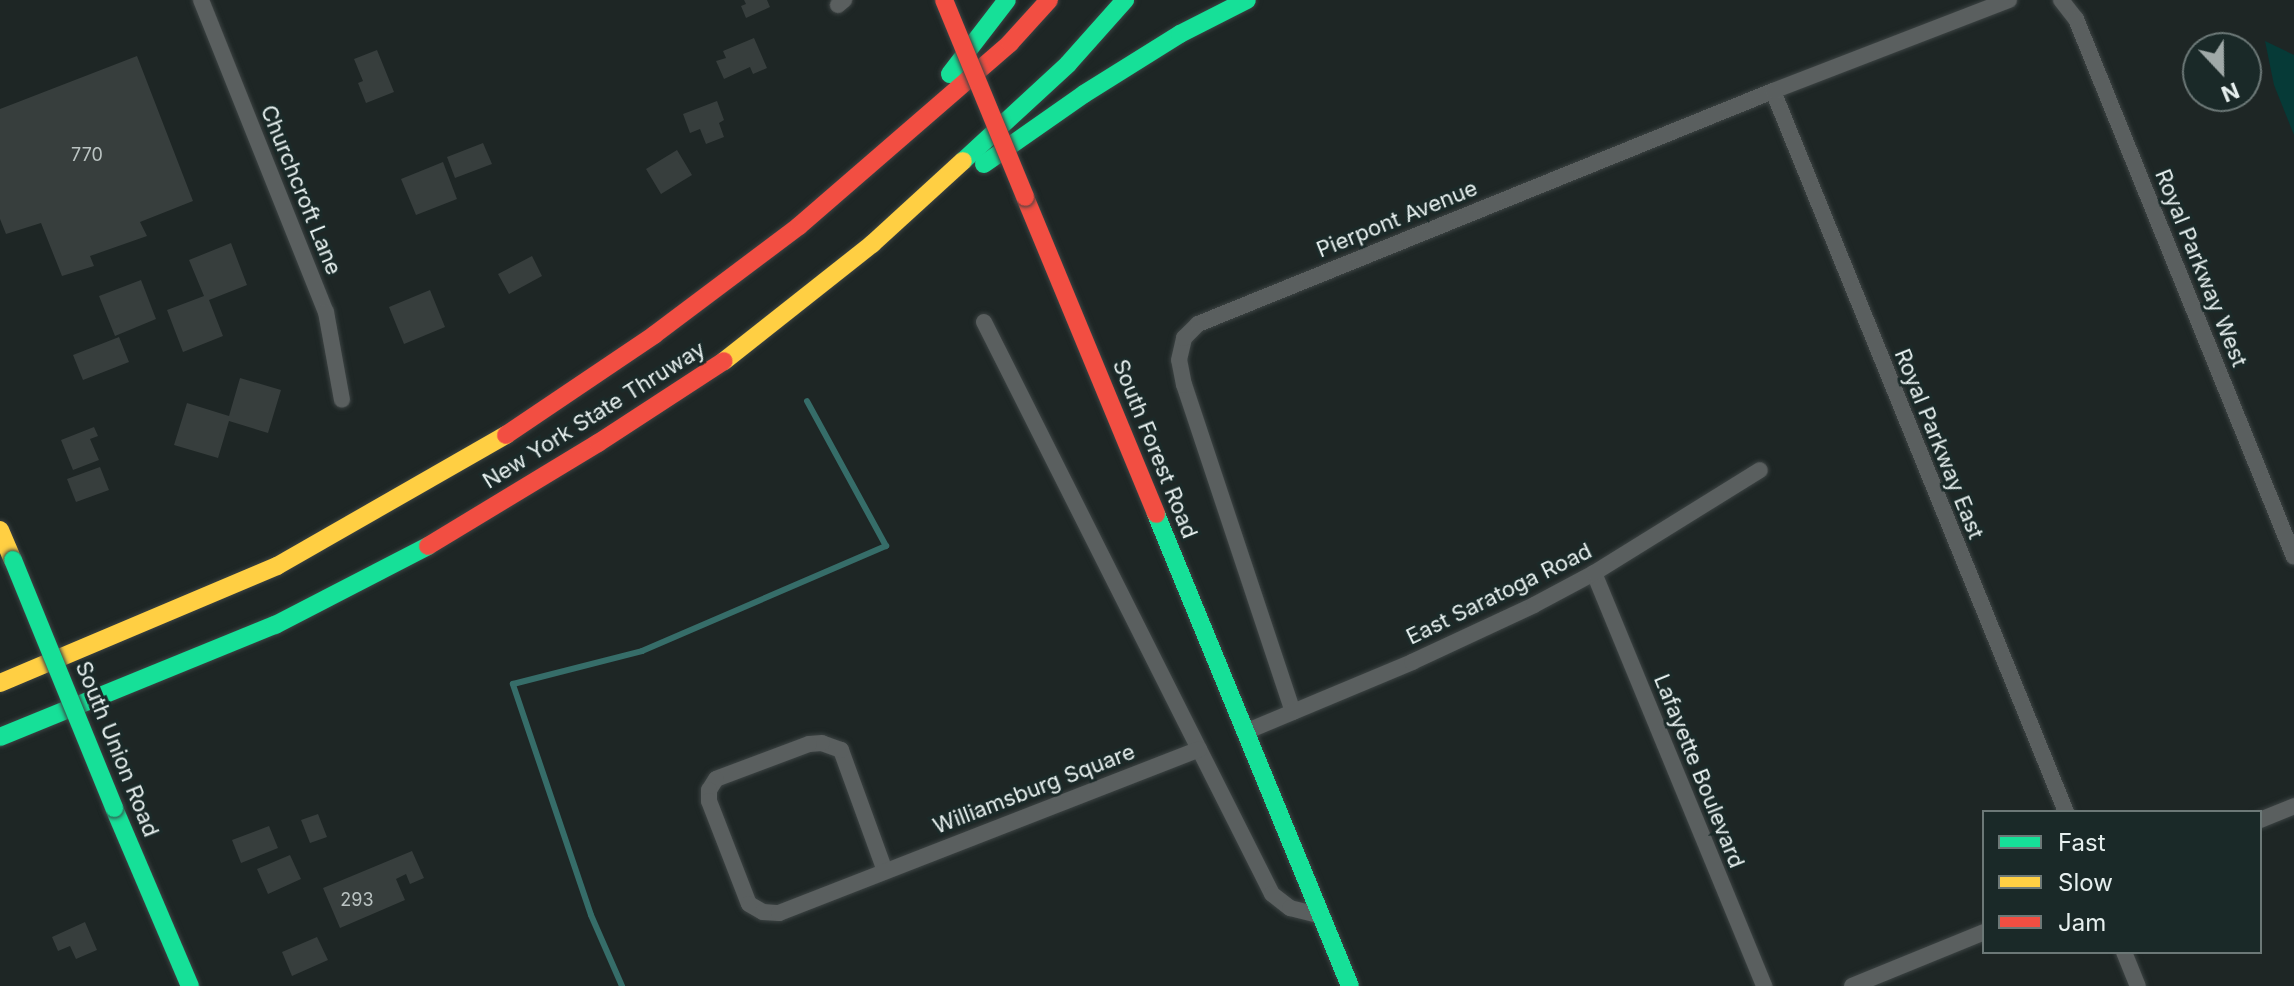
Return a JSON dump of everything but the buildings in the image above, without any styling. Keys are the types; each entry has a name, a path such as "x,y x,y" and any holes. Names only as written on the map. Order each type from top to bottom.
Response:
{"main road":[{"name":"South Forest Road","path":"944,0 1350,986"},
{"path":"898,139 1007,0"},
{"name":"New York State Thruway","path":"0,683 277,566 490,445 654,335 799,226 1010,43 1049,0"},
{"name":"New York State Thruway","path":"0,737 275,625 433,543 561,466 742,349 872,244 1068,64 1125,0"},
{"path":"872,244 1084,94 1180,34 1247,0"},
{"name":"South Union Road","path":"0,530 190,986"}],"street":[{"name":"Churchcroft Lane","path":"201,0 326,312 342,400"},
{"name":"Royal Parkway West","path":"2061,0 2076,19 2294,557"},
{"name":"Pierpont Avenue","path":"1293,712 1184,385 1179,360 1184,338 1198,324 1773,91 2002,3"},
{"name":"Royal Parkway East","path":"1773,91 2065,810"},
{"path":"984,322 1272,894 1290,908 1321,916"},
{"name":"East Saratoga Road","path":"1245,732 1412,662 1594,573 1760,470"},
{"name":"Lafayette Boulevard","path":"1594,573 1764,986"},
{"name":"Williamsburg Square","path":"885,871 841,750 822,743 809,744 716,779 709,790 709,801 749,904 763,912 779,913 1199,749"},
{"path":"2262,819 2294,806"},
{"path":"1852,986 1982,933"},
{"path":"2125,954 2138,986"}],"shaded area":[{"path":"2265,41 2294,55 2294,135 2274,85"}],"waterway":[{"path":"622,986 591,915 513,684 642,651 886,546 807,401"}],"traffic: fast":[{"path":"950,74 1007,0"},
{"path":"963,161 1068,64 1125,0"},
{"path":"984,164 1084,94 1180,34 1247,0"},
{"path":"1156,514 1350,986"},
{"path":"0,737 275,625 428,546"},
{"path":"13,560 114,808"},
{"path":"114,808 190,986"}],"traffic: slow":[{"path":"724,361 872,244 963,161"},
{"path":"0,683 277,566 506,435"},
{"path":"0,530 13,560"}],"traffic: jam":[{"path":"944,0 1025,197"},
{"path":"506,435 654,335 799,226 1010,43 1049,0"},
{"path":"1025,197 1156,514"},
{"path":"428,546 598,443 724,361"}]}
